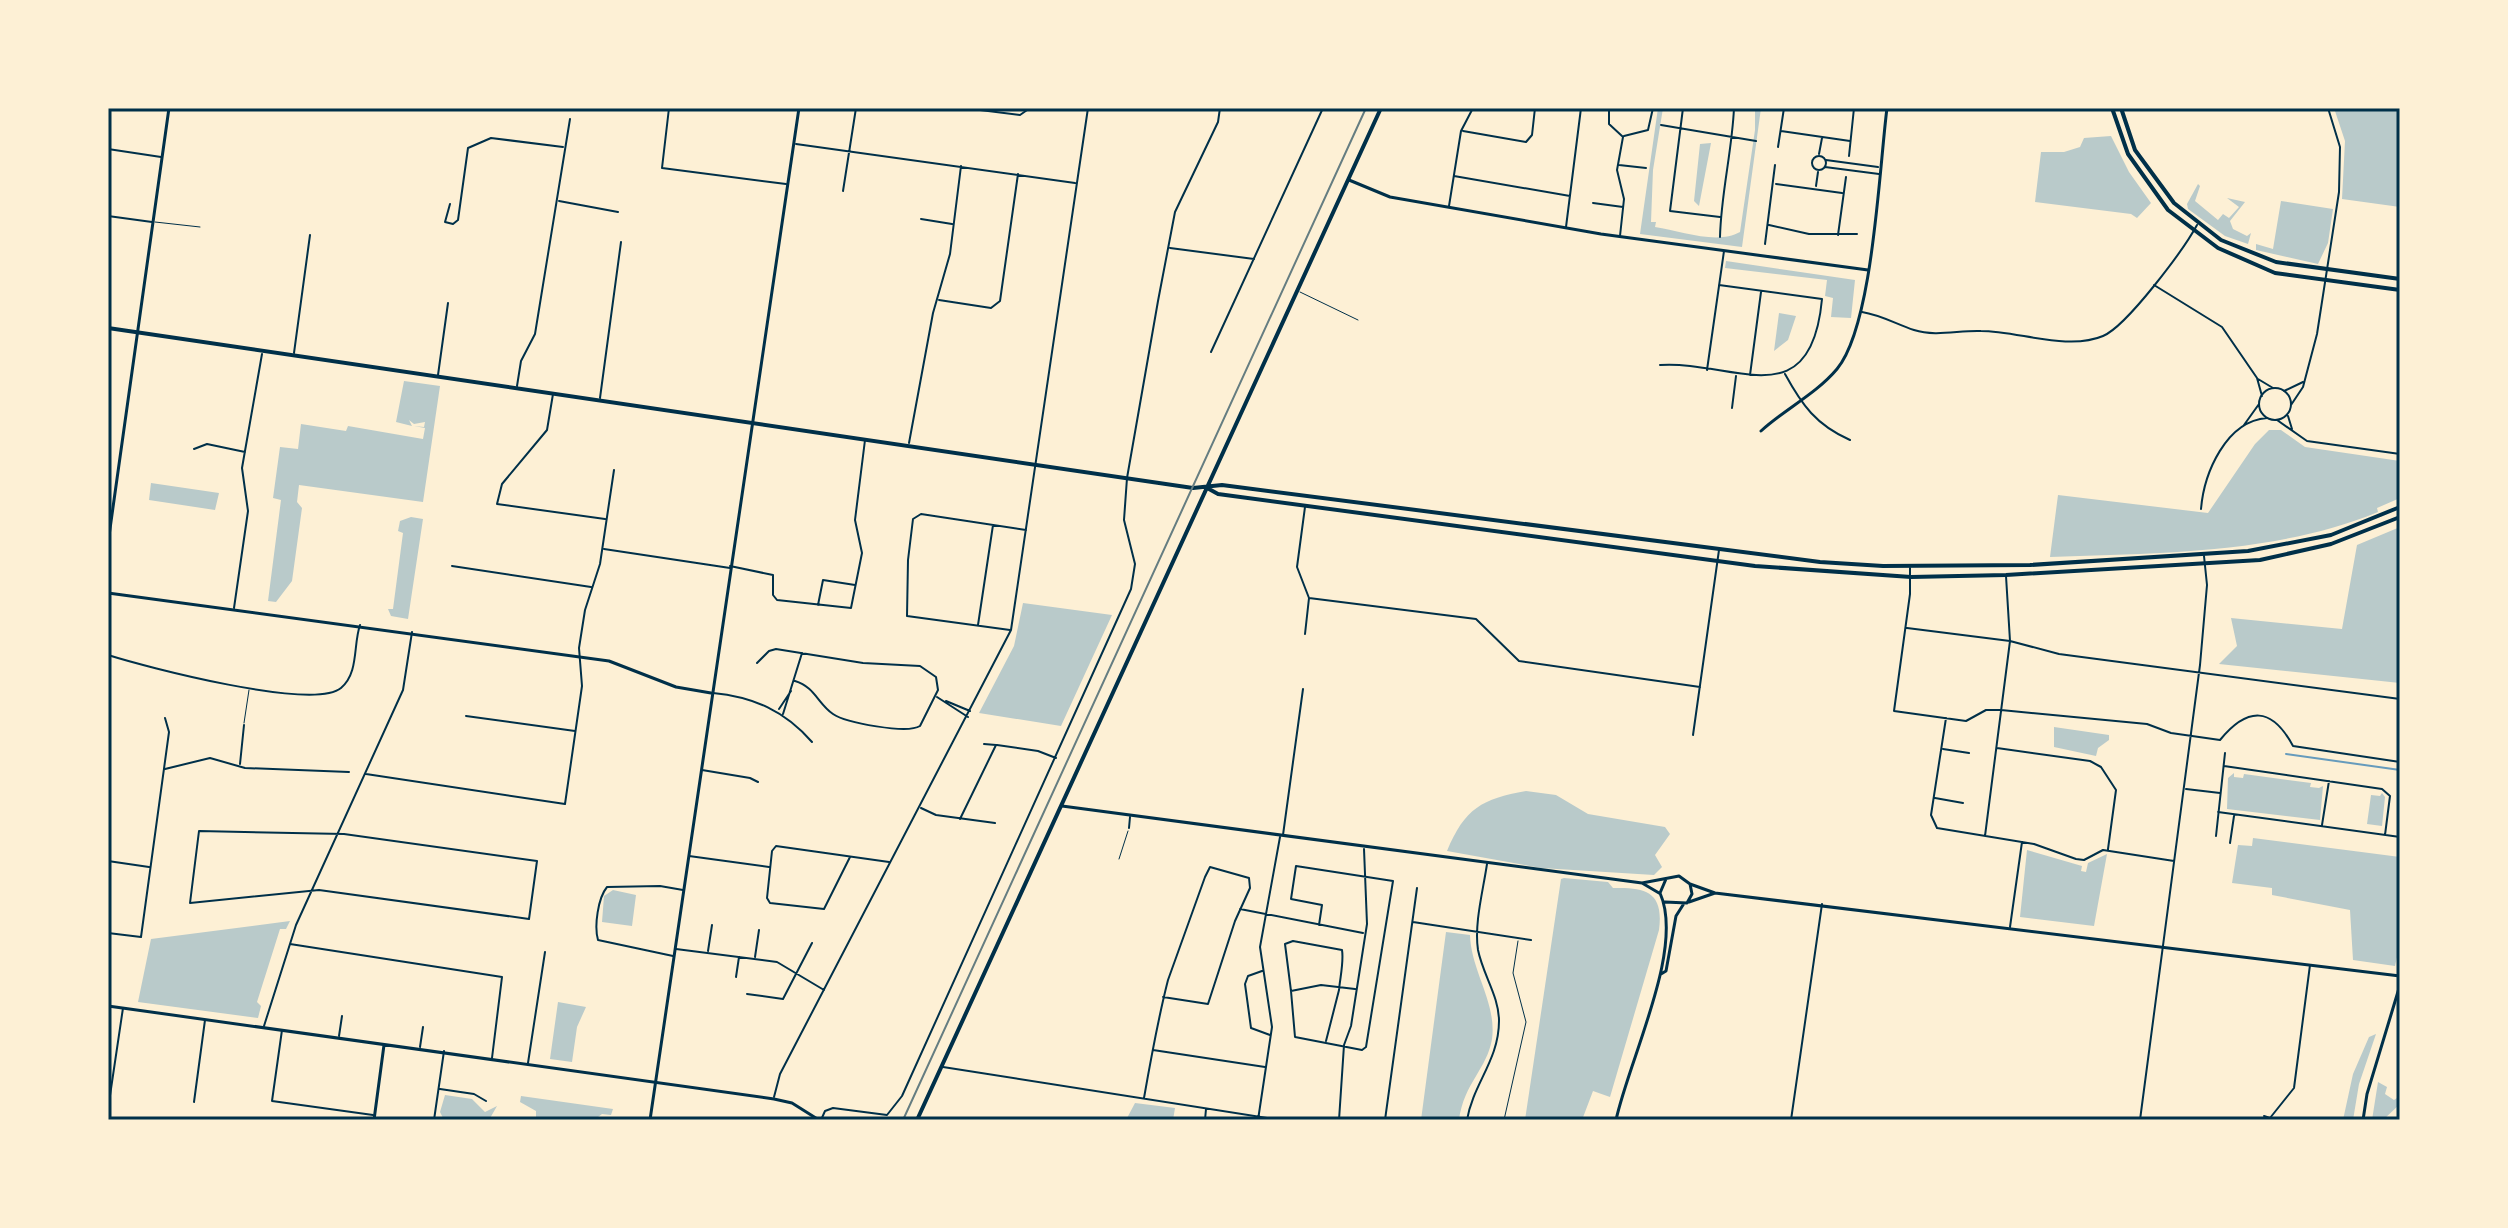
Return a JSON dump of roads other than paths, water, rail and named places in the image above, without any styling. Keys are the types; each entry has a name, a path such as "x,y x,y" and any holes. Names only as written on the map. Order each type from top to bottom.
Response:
{"main road":[{"path":"917,1120 1381,108"},
{"path":"2112,108 2128,154 2168,210 2218,248 2275,273 2400,290"},
{"path":"2121,108 2135,150 2174,203 2221,240 2276,262 2400,279"},
{"path":"108,328 1127,478 1207,488 1223,485 1820,562 1910,567 2030,565 2268,549 2308,541 2400,507"},
{"path":"1207,488 1218,494 1717,561 1911,577 2006,575 2260,560 2366,532 2400,517"}],"street":[{"path":"108,543 169,108"},
{"path":"669,108 662,168 787,184"},
{"path":"650,1120 799,108"},
{"path":"843,191 856,108"},
{"path":"964,108 1023,113 1030,108"},
{"path":"774,1099 777,1079 1011,630 1088,108"},
{"path":"108,1006 774,1099 792,1103 820,1120 825,1111 833,1108 884,1116 894,1110 908,1087 1134,582 1135,564 1124,520 1127,478 1175,212 1218,122 1220,108"},
{"path":"1211,352 1323,108"},
{"path":"1449,207 1461,131 1473,108"},
{"path":"1461,131 1529,140 1535,108"},
{"path":"1566,228 1581,108"},
{"path":"1609,108 1609,124 1623,137"},
{"path":"1623,137 1648,130 1653,108"},
{"path":"1683,108 1673,164 1670,211 1720,217"},
{"path":"1720,237 1722,185 1733,137 1734,108"},
{"path":"1778,147 1784,108"},
{"path":"1849,156 1854,108"},
{"path":"1761,431 1824,383 1850,351 1868,270 1887,108"},
{"path":"2292,431 2288,414 2304,381 2326,280 2341,168 2339,139 2328,108"},
{"path":"517,387 521,361 535,334 570,119"},
{"path":"1661,125 1756,141"},
{"path":"1781,131 1850,141"},
{"path":"1620,236 1624,207 1618,164 1623,137"},
{"path":"450,204 445,222 453,224 458,220 468,148 491,138 565,147"},
{"path":"1819,170 1812,164 1819,155 1822,138"},
{"path":"793,144 1076,184"},
{"path":"108,149 162,157"},
{"path":"1819,155 1826,160 1880,167"},
{"path":"1825,167 1826,160"},
{"path":"1618,164 1646,168"},
{"path":"1765,244 1775,165"},
{"path":"909,446 922,365 954,224 961,166"},
{"path":"1819,170 1825,167 1879,174"},
{"path":"1815,187 1819,170"},
{"path":"938,300 991,308 1000,301 1018,174"},
{"path":"1454,176 1570,196"},
{"path":"1838,235 1846,177"},
{"path":"1349,180 1390,197 1566,228 1868,270"},
{"path":"1774,184 1815,187 1842,193"},
{"path":"557,201 618,212"},
{"path":"1593,203 1624,207"},
{"path":"108,216 153,223"},
{"path":"921,219 954,224"},
{"path":"1861,311 1884,316 1915,330 1943,334 1980,331 2074,341 2094,339 2113,331 2198,223"},
{"path":"1769,225 1809,234 1857,234"},
{"path":"294,355 310,235"},
{"path":"600,399 621,242"},
{"path":"1169,247 1254,259"},
{"path":"1707,370 1724,250"},
{"path":"2153,284 2222,327 2257,378 2262,396 2244,426 2228,440 2210,471 2201,509"},
{"path":"1660,365 1736,375 1785,373 1808,351 1816,336 1822,299 1719,285"},
{"path":"1750,375 1761,291"},
{"path":"438,376 448,303"},
{"path":"234,609 248,511 242,476 262,349"},
{"path":"1785,373 1807,412 1829,431 1850,440"},
{"path":"1732,408 1736,375"},
{"path":"2257,378 2283,391 2304,381"},
{"path":"2262,396 2275,389"},
{"path":"2283,391 2291,405"},
{"path":"553,393 547,430 502,484 497,504 607,520"},
{"path":"2259,404 2267,418"},
{"path":"2277,420 2288,414"},
{"path":"2244,426 2267,418 2277,420 2307,441 2400,454"},
{"path":"603,549 773,575 774,599 851,608 862,553 855,520 865,439"},
{"path":"194,449 207,444 246,453"},
{"path":"366,774 565,804 582,686 584,617 603,549 614,470"},
{"path":"1305,506 1297,567 1309,598 1305,634"},
{"path":"1011,630 907,616 908,560 915,515 1026,530"},
{"path":"978,626 993,525"},
{"path":"1693,735 1719,549"},
{"path":"2140,1120 2199,673 2205,609 2204,555"},
{"path":"452,566 592,588"},
{"path":"1910,567 1906,628 1894,711 1966,721 1986,710 2001,710 2147,724 2220,740 2243,717 2264,716 2282,726 2293,746 2400,762"},
{"path":"1985,836 2010,641 2006,575"},
{"path":"818,606 823,580 858,585"},
{"path":"108,593 412,632 620,664 676,687 747,698 783,714 812,742"},
{"path":"1309,598 1476,619 1519,661 1700,687"},
{"path":"108,655 145,668 249,690 320,695 333,693 352,673 360,625"},
{"path":"1906,628 2010,641 2059,654 2400,699"},
{"path":"263,1027 289,943 403,690 412,632"},
{"path":"757,663 772,650 863,663 925,667 936,677 936,696 920,726 908,730 841,719 826,709 812,690 795,681"},
{"path":"783,714 794,687 802,652"},
{"path":"778,711 794,687"},
{"path":"1258,1118 1271,1036 1271,1006 1260,947 1281,836 1303,689"},
{"path":"936,696 968,717"},
{"path":"945,701 971,711"},
{"path":"466,716 576,731"},
{"path":"108,933 141,937 169,732 165,718"},
{"path":"1946,718 1931,815 1937,828 2022,842 2076,859 2084,860 2108,851 2176,861"},
{"path":"239,766 244,725"},
{"path":"984,744 1038,751 1056,758"},
{"path":"960,819 996,745"},
{"path":"1941,748 1969,753"},
{"path":"1995,748 2090,761 2110,780 2116,794 2108,851"},
{"path":"2216,836 2225,753"},
{"path":"164,768 210,758 239,766 349,772"},
{"path":"2224,766 2382,789 2390,796 2385,835"},
{"path":"701,770 758,782"},
{"path":"2322,826 2329,781"},
{"path":"2184,789 2221,793"},
{"path":"1934,797 1963,803"},
{"path":"1062,806 1642,883 1679,876 1690,884 1715,893 2400,976"},
{"path":"920,807 936,815 995,823"},
{"path":"2218,812 2400,837"},
{"path":"2230,843 2234,814"},
{"path":"1129,828 1131,816"},
{"path":"199,831 337,835 537,861 529,919 312,889 190,903 199,831"},
{"path":"2010,927 2022,842"},
{"path":"850,857 822,909 770,903 767,898 769,867 776,846 889,862"},
{"path":"1339,1120 1344,1045 1351,1026 1365,933 1364,847"},
{"path":"688,856 769,867"},
{"path":"108,861 151,867"},
{"path":"1467,1120 1474,1093 1495,1054 1499,1028 1496,999 1481,963 1478,932 1487,863"},
{"path":"1319,925 1322,905 1291,899 1296,866 1393,881 1366,1047 1362,1050 1325,1043 1294,1035 1291,991 1283,952 1288,941 1338,949 1343,954 1339,987 1325,1043"},
{"path":"1144,1098 1163,997 1183,933 1210,867 1249,878 1250,888 1208,1004 1163,997"},
{"path":"1660,893 1666,879"},
{"path":"1616,1120 1661,974 1667,926 1665,902 1660,893 1642,883"},
{"path":"1661,974 1666,971 1676,916 1692,894 1690,884"},
{"path":"674,956 598,940 596,933 601,894 607,887 660,886 683,890"},
{"path":"1385,1120 1417,888"},
{"path":"1665,902 1685,904 1715,893"},
{"path":"1791,1120 1822,904"},
{"path":"1240,909 1365,933"},
{"path":"1412,922 1531,940"},
{"path":"708,952 712,925"},
{"path":"755,958 759,930"},
{"path":"289,943 502,977 492,1058"},
{"path":"747,994 783,999 812,943"},
{"path":"675,948 777,962 824,990"},
{"path":"528,1063 545,952"},
{"path":"736,977 740,956"},
{"path":"2264,1116 2270,1118 2294,1088 2310,964"},
{"path":"1263,971 1248,976 1245,984 1252,1030 1271,1036"},
{"path":"1291,991 1321,985 1357,989"},
{"path":"2363,1120 2367,1094 2400,985"},
{"path":"108,1109 123,1008"},
{"path":"339,1037 342,1016"},
{"path":"194,1102 205,1019"},
{"path":"420,1048 423,1027"},
{"path":"282,1029 272,1101 375,1119 384,1043"},
{"path":"1152,1050 1266,1067"},
{"path":"434,1120 444,1051"},
{"path":"942,1067 1280,1120"},
{"path":"438,1089 474,1094 486,1101"},
{"path":"1205,1120 1206,1108"}],"lane":[{"path":"153,223 200,227"},
{"path":"1297,291 1358,320"},
{"path":"244,725 249,690"},
{"path":"1119,859 1129,828"},
{"path":"1504,1120 1526,1022 1513,973 1518,938"}],"waterway":[{"path":"2286,754 2400,770"}],"railway":[{"path":"903,1120 1366,108"}]}
